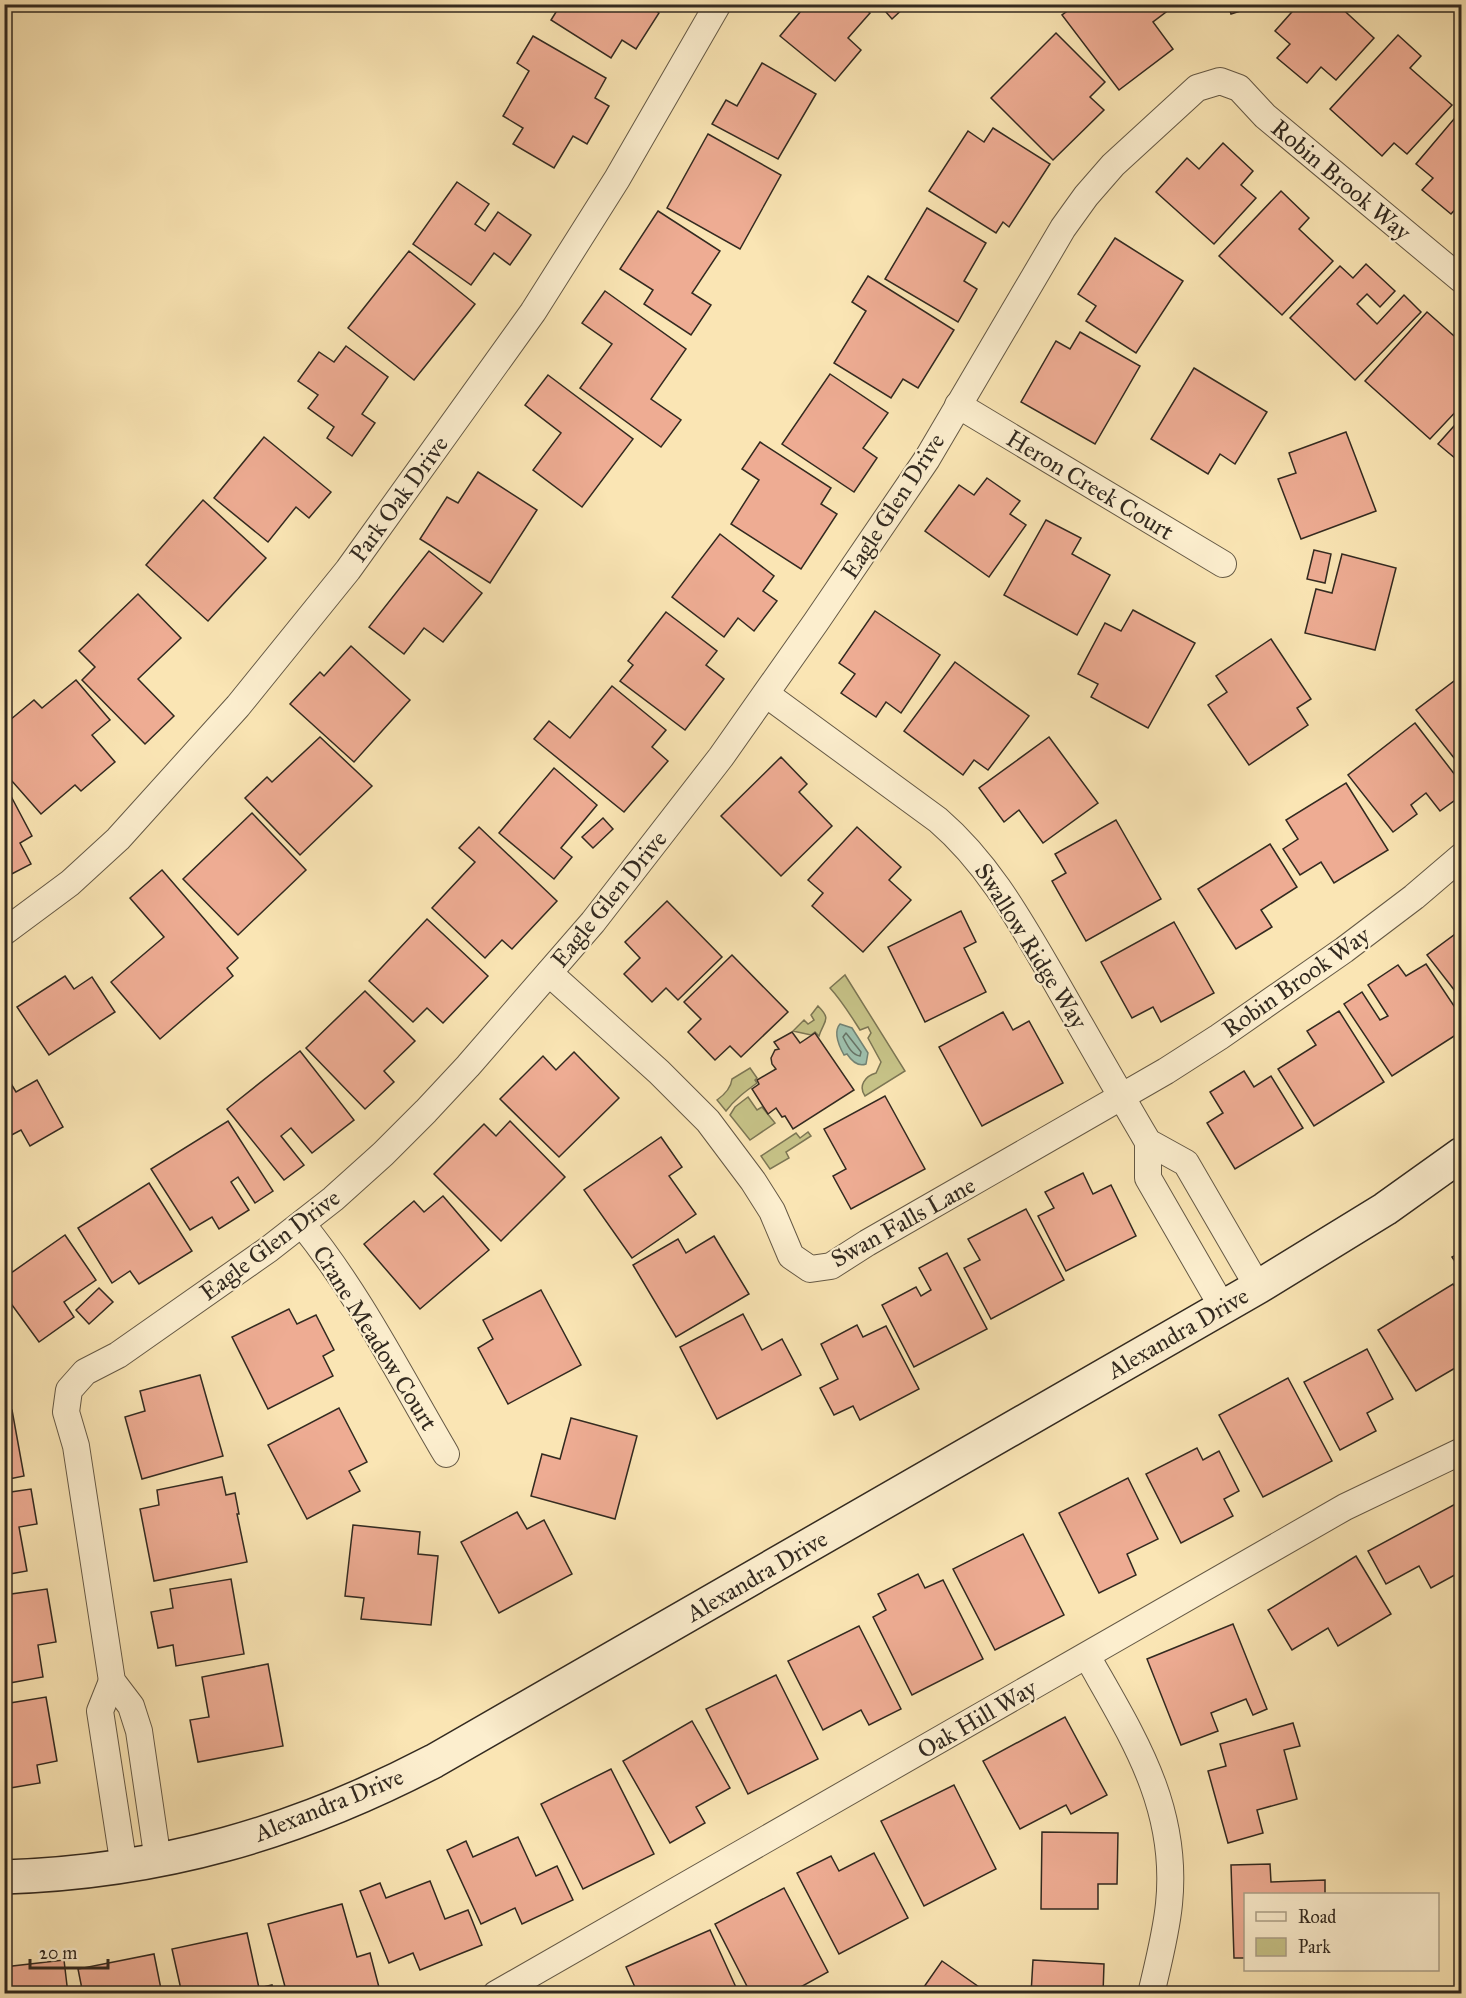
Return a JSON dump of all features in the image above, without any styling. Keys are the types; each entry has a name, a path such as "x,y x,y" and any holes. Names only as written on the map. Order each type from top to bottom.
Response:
{"street":[{"name":"Park Oak Drive","path":"4,932 70,883 118,839 238,706 348,570 533,312 617,179 718,4"},
{"name":"Robin Brook Way","path":"1220,81 1239,88 1265,116 1461,280"},
{"name":"Eagle Glen Drive","path":"158,1861 139,1731 131,1706 112,1681 76,1446 66,1412 69,1390 85,1372 118,1355 269,1249 302,1224 383,1154 468,1066 549,974 658,840 766,694 927,459 1063,228 1086,196 1128,149 1197,88 1220,81"},
{"name":"Heron Creek Court","path":"958,405 1223,564"},
{"name":"Swallow Ridge Way","path":"766,694 938,820 958,837 979,861 1013,908 1148,1142"},
{"name":"Robin Brook Way","path":"1122,1097 1219,1037 1308,976 1414,897 1461,856"},
{"name":"Swan Falls Lane","path":"549,974 659,1072 708,1121 753,1180 772,1211 791,1256 810,1269 831,1266 867,1243 1122,1097"},
{"path":"1223,1308 1148,1178 1148,1142 1186,1163 1258,1287"},
{"name":"Alexandra Drive","path":"4,1877 86,1872 124,1867 158,1861 262,1835 357,1799 434,1761 1223,1308 1385,1209 1461,1155"},
{"path":"1177,1229 1212,1209"},
{"name":"Crane Meadow Court","path":"302,1224 328,1256 348,1286 446,1454"},
{"name":"Oak Hill Way","path":"496,1994 1345,1508 1461,1450"},
{"path":"1087,1656 1137,1743 1159,1800 1166,1831 1169,1902 1163,1945 1151,1994"},
{"path":"112,1681 100,1711 124,1867"},
{"path":"108,1774 145,1768"}],"green space":[{"path":"845,975 905,1071 865,1096 862,1089 864,1082 876,1073 881,1062 868,1038 871,1033 868,1027 860,1030 830,988"},
{"path":"818,1006 826,1017 819,1036 815,1032 811,1035 793,1031 804,1020 808,1024 814,1020 811,1015"},
{"path":"750,1068 757,1078 755,1080 757,1083 726,1111 717,1100 727,1091 732,1079"},
{"path":"748,1097 757,1110 762,1107 775,1123 750,1140 730,1115 735,1107"},
{"path":"808,1132 811,1136 786,1152 789,1158 770,1169 761,1156 796,1133 800,1138"}],"water":[{"path":"840,1024 852,1028 868,1053 866,1064 858,1064 847,1054 844,1055 837,1035"}],"building":[{"path":"561,4 646,4 659,13 636,49 622,40 611,58 551,20"},
{"path":"805,4 860,4 870,13 848,38 861,50 835,81 780,36"},
{"path":"879,4 908,4 892,19"},
{"path":"1077,4 1161,4 1166,12 1153,22 1173,49 1119,90 1062,15"},
{"path":"1228,4 1262,4 1231,14"},
{"path":"1299,4 1337,4 1374,38 1336,80 1321,67 1307,83 1277,58 1290,44 1275,31"},
{"path":"1056,33 1105,82 1090,97 1104,110 1053,160 991,98"},
{"path":"1398,35 1421,56 1410,68 1452,105 1407,154 1394,143 1382,156 1330,109"},
{"path":"533,36 606,78 595,98 609,106 587,144 573,136 554,168 513,144 523,128 503,116 529,71 517,63"},
{"path":"762,63 816,94 778,159 712,124 726,100 737,106"},
{"path":"1459,113 1462,114 1462,202 1451,214 1422,190 1433,178 1416,164"},
{"path":"993,128 1050,164 1009,227 1003,222 996,233 929,191 968,131 984,142"},
{"path":"708,134 781,175 740,249 667,208"},
{"path":"1223,143 1253,171 1241,185 1256,198 1214,244 1156,192 1187,158 1199,169"},
{"path":"457,182 489,204 475,224 485,231 498,212 531,235 510,265 494,253 471,285 413,244"},
{"path":"1281,191 1309,218 1299,229 1333,261 1282,315 1219,256"},
{"path":"927,208 986,243 964,281 977,289 958,322 885,279"},
{"path":"658,211 720,251 692,293 711,305 691,335 644,304 653,290 620,269"},
{"path":"1115,238 1183,281 1136,353 1086,321 1096,306 1078,294"},
{"path":"409,251 475,304 414,380 348,328"},
{"path":"1366,264 1395,291 1380,307 1367,294 1357,304 1377,324 1404,295 1421,312 1355,380 1290,318 1340,266 1353,278"},
{"path":"868,276 954,330 918,388 903,379 891,398 834,363 866,311 852,302"},
{"path":"605,291 686,349 651,399 681,420 661,447 580,388 612,344 582,323"},
{"path":"1427,312 1462,343 1462,405 1430,439 1365,381"},
{"path":"1080,332 1140,366 1095,444 1021,402 1056,341 1070,349"},
{"path":"346,346 388,377 362,414 375,423 352,456 327,438 334,427 308,408 318,395 298,381 319,352 334,362"},
{"path":"1194,368 1267,412 1235,464 1220,454 1208,474 1151,439"},
{"path":"830,374 888,413 863,448 877,458 854,492 782,444"},
{"path":"548,375 633,439 582,507 533,470 561,433 525,405"},
{"path":"1462,417 1462,464 1438,444"},
{"path":"1346,432 1376,511 1301,539 1278,479 1296,473 1289,453"},
{"path":"264,437 331,492 309,518 296,507 268,542 214,498"},
{"path":"760,442 831,488 821,504 837,514 801,569 731,524 759,480 742,469"},
{"path":"478,472 537,510 490,583 420,539 447,497 458,503"},
{"path":"987,478 1020,501 1010,514 1026,525 989,577 925,531 959,485 974,495"},
{"path":"203,500 266,558 208,621 146,565"},
{"path":"1046,520 1081,538 1072,554 1110,575 1077,635 1004,595"},
{"path":"720,534 774,576 763,591 777,601 754,631 738,618 724,637 672,597"},
{"path":"1314,550 1331,554 1325,583 1307,579"},
{"path":"429,551 482,593 443,642 424,628 404,654 369,627"},
{"path":"1342,554 1396,568 1375,650 1305,633 1316,589 1332,593"},
{"path":"138,594 181,638 138,679 174,716 145,744 82,680 95,667 79,651"},
{"path":"1133,610 1195,643 1148,728 1091,697 1098,684 1078,674 1105,623 1121,631"},
{"path":"875,611 940,655 901,713 886,702 876,717 841,693 855,674 839,663"},
{"path":"666,612 717,651 706,665 724,679 685,730 620,681 633,665 628,661"},
{"path":"1271,639 1311,699 1297,708 1308,725 1249,765 1208,705 1227,692 1216,676"},
{"path":"351,646 410,700 354,762 290,704 320,672 324,676"},
{"path":"955,662 1029,716 988,770 974,760 963,775 904,731"},
{"path":"1462,675 1462,768 1416,710"},
{"path":"76,680 110,720 92,735 115,762 81,791 75,785 41,814 4,772 4,753 7,752 4,749 4,725 34,700 42,708"},
{"path":"612,686 666,730 652,747 668,761 624,812 534,739 549,721 570,738"},
{"path":"1415,723 1462,784 1462,795 1440,811 1426,793 1411,805 1417,814 1393,832 1348,775"},
{"path":"320,737 372,786 300,855 245,798 267,777 272,782"},
{"path":"1049,737 1098,803 1043,843 1019,810 1004,822 979,788"},
{"path":"781,757 807,784 799,792 832,826 781,876 721,816"},
{"path":"554,768 597,805 561,848 572,857 554,879 499,833"},
{"path":"4,783 32,836 20,843 31,864 4,878"},
{"path":"1346,783 1388,850 1334,883 1321,862 1300,875 1283,849 1298,839 1286,820"},
{"path":"252,813 306,870 238,935 183,879"},
{"path":"603,818 613,829 593,848 582,837"},
{"path":"1116,820 1161,899 1086,941 1052,881 1066,873 1055,854"},
{"path":"479,827 557,901 512,949 502,940 485,958 432,908 475,862 459,848"},
{"path":"857,827 901,867 889,880 911,900 863,952 812,906 823,893 808,880"},
{"path":"1270,844 1297,887 1261,910 1272,927 1236,949 1198,889"},
{"path":"162,870 238,958 227,968 233,976 160,1039 111,982 164,937 130,898"},
{"path":"667,901 722,957 678,1000 666,988 652,1002 624,974 640,958 625,942"},
{"path":"961,911 976,942 964,948 986,992 925,1022 888,947"},
{"path":"427,919 488,976 443,1023 427,1008 413,1022 369,981"},
{"path":"1174,922 1214,993 1161,1022 1153,1007 1132,1018 1101,962"},
{"path":"1462,929 1462,1000 1427,955"},
{"path":"732,955 788,1012 741,1057 730,1046 715,1060 688,1032 701,1019 684,1002"},
{"path":"1426,964 1462,1018 1462,1031 1392,1076 1344,1004 1362,992 1380,1020 1388,1016 1368,985 1398,965 1406,976"},
{"path":"65,976 74,989 92,977 115,1012 49,1055 17,1007"},
{"path":"365,991 415,1041 384,1071 394,1082 365,1109 306,1048"},
{"path":"1339,1011 1384,1082 1314,1126 1278,1069 1316,1045 1307,1031"},
{"path":"1003,1012 1013,1030 1029,1021 1063,1083 982,1126 939,1047"},
{"path":"792,1032 800,1043 815,1033 854,1090 793,1129 785,1116 782,1117 776,1108 768,1114 752,1089 759,1084 757,1080 776,1069 771,1058 775,1050 779,1049 774,1042"},
{"path":"300,1051 354,1120 312,1153 291,1128 281,1136 304,1165 284,1180 227,1109"},
{"path":"574,1052 619,1098 559,1157 500,1099 543,1056 556,1070"},
{"path":"1244,1071 1254,1087 1271,1076 1303,1128 1235,1169 1207,1123 1223,1113 1210,1092"},
{"path":"4,1072 16,1092 37,1080 63,1127 30,1146 21,1130 4,1139"},
{"path":"885,1096 925,1169 851,1209 833,1176 846,1169 824,1129"},
{"path":"228,1121 273,1191 255,1203 238,1177 231,1182 249,1210 219,1229 212,1217 190,1230 151,1169"},
{"path":"510,1121 565,1177 501,1241 434,1174 484,1124 496,1136"},
{"path":"661,1137 682,1167 669,1176 696,1214 632,1258 584,1190"},
{"path":"1083,1173 1093,1194 1111,1185 1136,1236 1066,1271 1038,1216 1054,1208 1045,1192"},
{"path":"149,1183 192,1251 139,1284 130,1271 112,1283 78,1228"},
{"path":"443,1196 489,1250 420,1309 364,1244 414,1201 424,1212"},
{"path":"1026,1209 1064,1280 991,1319 964,1268 980,1260 968,1239"},
{"path":"65,1235 96,1280 64,1302 74,1317 39,1342 4,1294 4,1278"},
{"path":"714,1236 749,1294 676,1337 633,1265 678,1239 686,1253"},
{"path":"1462,1252 1462,1272 1452,1257"},
{"path":"947,1253 987,1329 914,1367 882,1305 916,1287 921,1296 931,1290 919,1268"},
{"path":"1453,1284 1462,1297 1462,1364 1416,1391 1378,1330"},
{"path":"99,1288 113,1302 89,1324 76,1310"},
{"path":"541,1290 581,1365 508,1404 478,1348 493,1339 483,1320"},
{"path":"289,1309 297,1324 316,1315 334,1350 323,1356 333,1376 268,1409 232,1337"},
{"path":"743,1314 762,1350 782,1339 801,1375 717,1419 680,1347"},
{"path":"857,1325 863,1337 886,1326 919,1389 860,1420 853,1406 834,1415 820,1388 838,1379 821,1344"},
{"path":"1367,1349 1393,1399 1367,1413 1376,1431 1340,1450 1304,1382"},
{"path":"200,1375 223,1456 142,1479 125,1417 145,1411 140,1391"},
{"path":"1288,1378 1332,1461 1263,1497 1219,1415"},
{"path":"339,1408 367,1462 349,1471 360,1491 307,1519 268,1445"},
{"path":"12,1410 24,1476 4,1480 4,1411"},
{"path":"571,1418 637,1436 615,1519 531,1496 542,1454 560,1459"},
{"path":"1197,1448 1203,1460 1219,1451 1239,1491 1224,1499 1233,1516 1181,1543 1146,1474"},
{"path":"222,1477 226,1495 235,1493 247,1562 154,1581 140,1509 159,1505 157,1490"},
{"path":"1128,1478 1158,1539 1127,1554 1136,1575 1099,1593 1059,1513"},
{"path":"31,1489 37,1524 19,1527 27,1571 4,1575 4,1493"},
{"path":"1461,1501 1462,1571 1431,1588 1419,1566 1386,1584 1368,1551"},
{"path":"517,1512 527,1529 544,1520 572,1574 499,1613 461,1542"},
{"path":"353,1525 420,1532 418,1554 438,1556 431,1625 361,1619 364,1598 345,1596"},
{"path":"1023,1534 1064,1615 995,1650 953,1569"},
{"path":"1356,1556 1391,1614 1338,1646 1328,1628 1292,1650 1268,1610"},
{"path":"918,1574 925,1588 943,1580 983,1659 912,1695 873,1617 886,1610 878,1594"},
{"path":"231,1579 244,1654 176,1666 173,1645 158,1648 151,1612 173,1608 170,1589"},
{"path":"47,1589 56,1642 38,1645 43,1677 4,1684 4,1595"},
{"path":"1233,1624 1267,1709 1253,1715 1246,1699 1211,1713 1218,1731 1181,1745 1147,1659"},
{"path":"859,1626 901,1709 869,1725 861,1710 823,1730 788,1661"},
{"path":"268,1664 283,1746 198,1762 190,1720 209,1717 202,1677"},
{"path":"776,1675 818,1759 748,1794 706,1709"},
{"path":"46,1697 57,1761 37,1765 40,1783 4,1789 4,1704"},
{"path":"1065,1717 1107,1795 1071,1814 1066,1805 1020,1829 983,1761"},
{"path":"692,1721 730,1788 696,1807 705,1823 670,1843 623,1761"},
{"path":"1293,1723 1300,1746 1284,1750 1297,1799 1257,1810 1263,1833 1228,1843 1208,1771 1226,1766 1220,1744"},
{"path":"611,1769 654,1854 583,1889 541,1804"},
{"path":"954,1785 996,1869 924,1906 881,1821"},
{"path":"1042,1832 1118,1833 1117,1884 1098,1884 1098,1909 1041,1909"},
{"path":"518,1837 536,1876 557,1866 573,1900 522,1924 515,1908 481,1924 447,1850 466,1841 473,1857"},
{"path":"874,1853 908,1918 839,1954 797,1873 831,1856 839,1871"},
{"path":"1270,1864 1271,1882 1325,1880 1325,1893 1244,1893 1244,1958 1234,1958 1231,1865"},
{"path":"430,1881 445,1919 468,1910 482,1945 420,1970 413,1953 389,1963 360,1891 380,1883 386,1898"},
{"path":"784,1888 828,1972 788,1994 751,1994 715,1924"},
{"path":"342,1904 357,1957 370,1953 380,1991 370,1994 326,1994 325,1988 306,1994 287,1994 268,1924"},
{"path":"710,1930 739,1994 638,1994 626,1967"},
{"path":"247,1933 259,1988 272,1985 274,1994 182,1994 172,1949"},
{"path":"154,1954 162,1994 83,1994 78,1969"},
{"path":"64,1960 68,1994 4,1994 4,1967"},
{"path":"1033,1960 1104,1964 1103,1994 1031,1994"},
{"path":"942,1961 989,1994 919,1994"}]}
